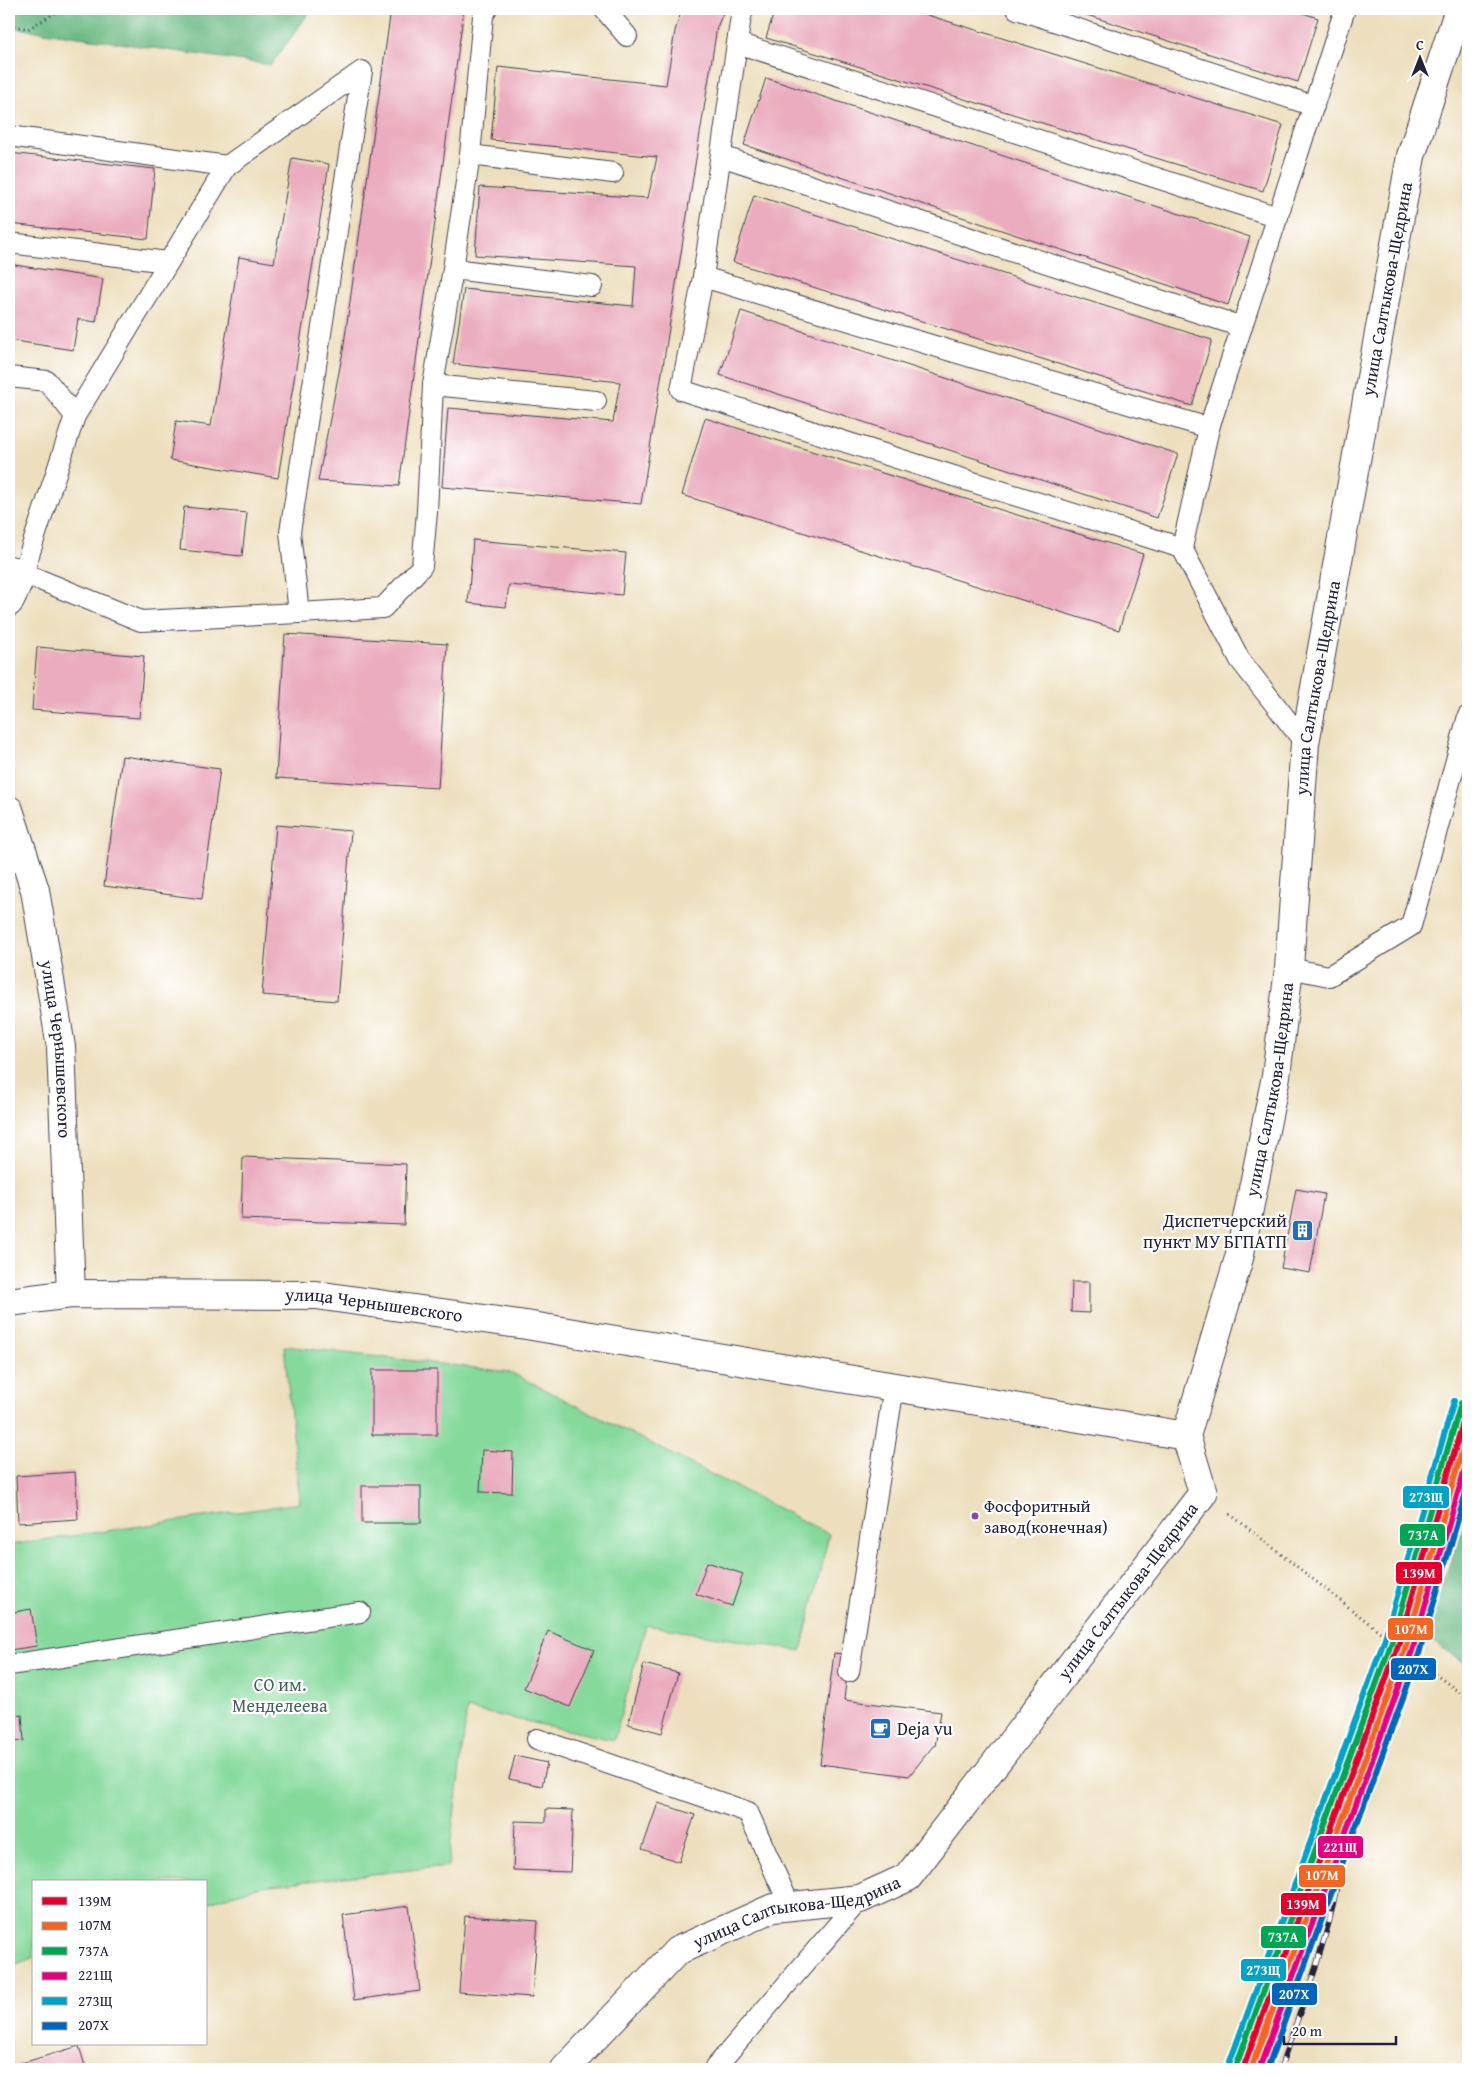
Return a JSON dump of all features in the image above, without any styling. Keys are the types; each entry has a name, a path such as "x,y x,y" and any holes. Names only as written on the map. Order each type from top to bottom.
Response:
{"street":[{"name":"улица Салтыкова-Щедрина","path":"565,2069 677,1951 773,1908 860,1900 908,1878 1203,1492 1186,1436 1239,1258 1276,1076 1288,968 1306,743 1411,156 1459,9"},
{"path":"9,602 16,572"},
{"name":"улица Чернышевского","path":"9,810 35,890 61,1047 71,1294"},
{"name":"улица Чернышевского","path":"9,1302 71,1294 316,1295 526,1325 1186,1436"}],"lane":[{"path":"299,614 290,532 362,71 227,166 75,416 16,572 141,621 299,614 383,608 422,566 427,512 433,385 470,155 484,16 487,9"},
{"path":"604,9 626,36"},
{"path":"744,9 741,16 703,277 681,390 1182,548"},
{"path":"1016,9 1314,106"},
{"path":"1306,743 1240,660 1182,548 1209,428 1345,9"},
{"path":"737,43 1278,217"},
{"path":"9,136 227,166"},
{"path":"470,155 613,173"},
{"path":"721,156 1242,327"},
{"path":"9,243 168,262"},
{"path":"453,269 592,286"},
{"path":"703,277 1209,428"},
{"path":"9,377 47,381 75,416"},
{"path":"433,385 596,401"},
{"path":"1288,968 1329,976 1411,926 1468,716"},
{"path":"849,1672 894,1386"},
{"path":"9,1665 360,1612"},
{"path":"537,1739 748,1812 790,1906"},
{"path":"714,2069 860,1900"}],"path":[{"path":"9,25 28,30 62,9"},
{"path":"1203,1492 1468,1699"}],"green space":[{"path":"9,9 312,9 271,65 9,27"},
{"name":"СО им. Менделеева","path":"284,1346 510,1372 829,1534 801,1651 646,1625 614,1740 467,1709 448,1866 262,1886 208,1902 208,1880 32,1880 32,1959 9,1966 9,1545 300,1503"},
{"path":"1468,1513 1468,1666 1424,1635"}],"building":[{"path":"391,9 464,9 399,486 318,481 343,351"},
{"path":"682,9 725,9 717,27 641,504 442,487 448,408 613,422 620,382 453,364 464,289 633,306 636,266 475,255 480,187 648,198 657,157 491,140 498,67 666,85 675,31"},
{"path":"775,9 908,9 1283,125 1263,191 766,38"},
{"path":"1068,9 1291,9 1318,18 1298,82"},
{"path":"766,78 1250,237 1228,305 744,145"},
{"path":"9,153 155,169 148,239 9,224"},
{"path":"292,158 329,164 278,478 170,460 176,421 211,426 239,257 274,263"},
{"path":"754,195 1212,340 1192,406 733,262"},
{"path":"9,264 103,279 96,322 78,319 73,350 9,340"},
{"path":"741,311 1178,454 1157,518 720,375"},
{"path":"705,418 1143,554 1119,630 682,495"},
{"path":"184,507 247,513 242,556 180,550"},
{"path":"473,540 626,553 622,595 509,585 506,607 468,603"},
{"path":"285,634 447,644 438,788 276,778"},
{"path":"37,647 144,656 139,718 32,710"},
{"path":"122,756 220,769 202,899 104,886"},
{"path":"276,825 351,831 337,1001 262,995"},
{"path":"243,1157 406,1164 404,1225 241,1219"},
{"name":"Диспетчерский пункт МУ БГПАТП","path":"1296,1189 1324,1194 1310,1273 1281,1268"},
{"path":"1072,1282 1089,1282 1089,1313 1071,1312"},
{"path":"372,1370 437,1370 437,1435 372,1435"},
{"path":"482,1450 513,1452 512,1493 480,1492"},
{"path":"75,1472 78,1519 18,1523 16,1476"},
{"path":"362,1486 421,1486 421,1523 362,1523"},
{"path":"707,1562 743,1574 732,1606 696,1594"},
{"path":"31,1609 37,1646 9,1650 9,1613"},
{"path":"548,1631 594,1650 570,1707 524,1688"},
{"name":"Deja vu","path":"834,1653 849,1655 844,1700 941,1712 935,1746 933,1746 909,1776 820,1764"},
{"path":"644,1664 678,1673 662,1733 628,1724"},
{"path":"22,1715 24,1741 9,1742 9,1717"},
{"path":"515,1756 547,1763 542,1786 509,1779"},
{"path":"658,1803 695,1815 679,1862 642,1849"},
{"path":"546,1809 573,1810 570,1872 513,1870 515,1821 546,1822"},
{"path":"409,1906 420,1991 354,2000 343,1915"},
{"path":"465,1916 538,1921 532,1997 459,1992"},
{"path":"79,2046 86,2069 13,2069 12,2066"}],"railway":[{"path":"1280,2069 1315,1970 1330,1919 1375,1708"}],"transit line":[{"name":"273Щ","path":"1229,2064 1384,1641 1454,1401"},
{"name":"737А","path":"1236,2066 1391,1644 1461,1403"},
{"name":"139М","path":"1243,2069 1398,1646 1468,1405"},
{"name":"107М","path":"1251,2069 1405,1649 1468,1431"},
{"name":"221Щ","path":"1259,2069 1412,1651 1468,1458"},
{"name":"207Х","path":"1267,2069 1419,1654 1468,1485"}],"place":[{"name":"Диспетчерский пункт МУ БГПАТП","path":"1303,1231"},
{"name":"Фосфоритный завод(конечная)","path":"975,1516"},
{"name":"Deja vu","path":"881,1729"}]}
